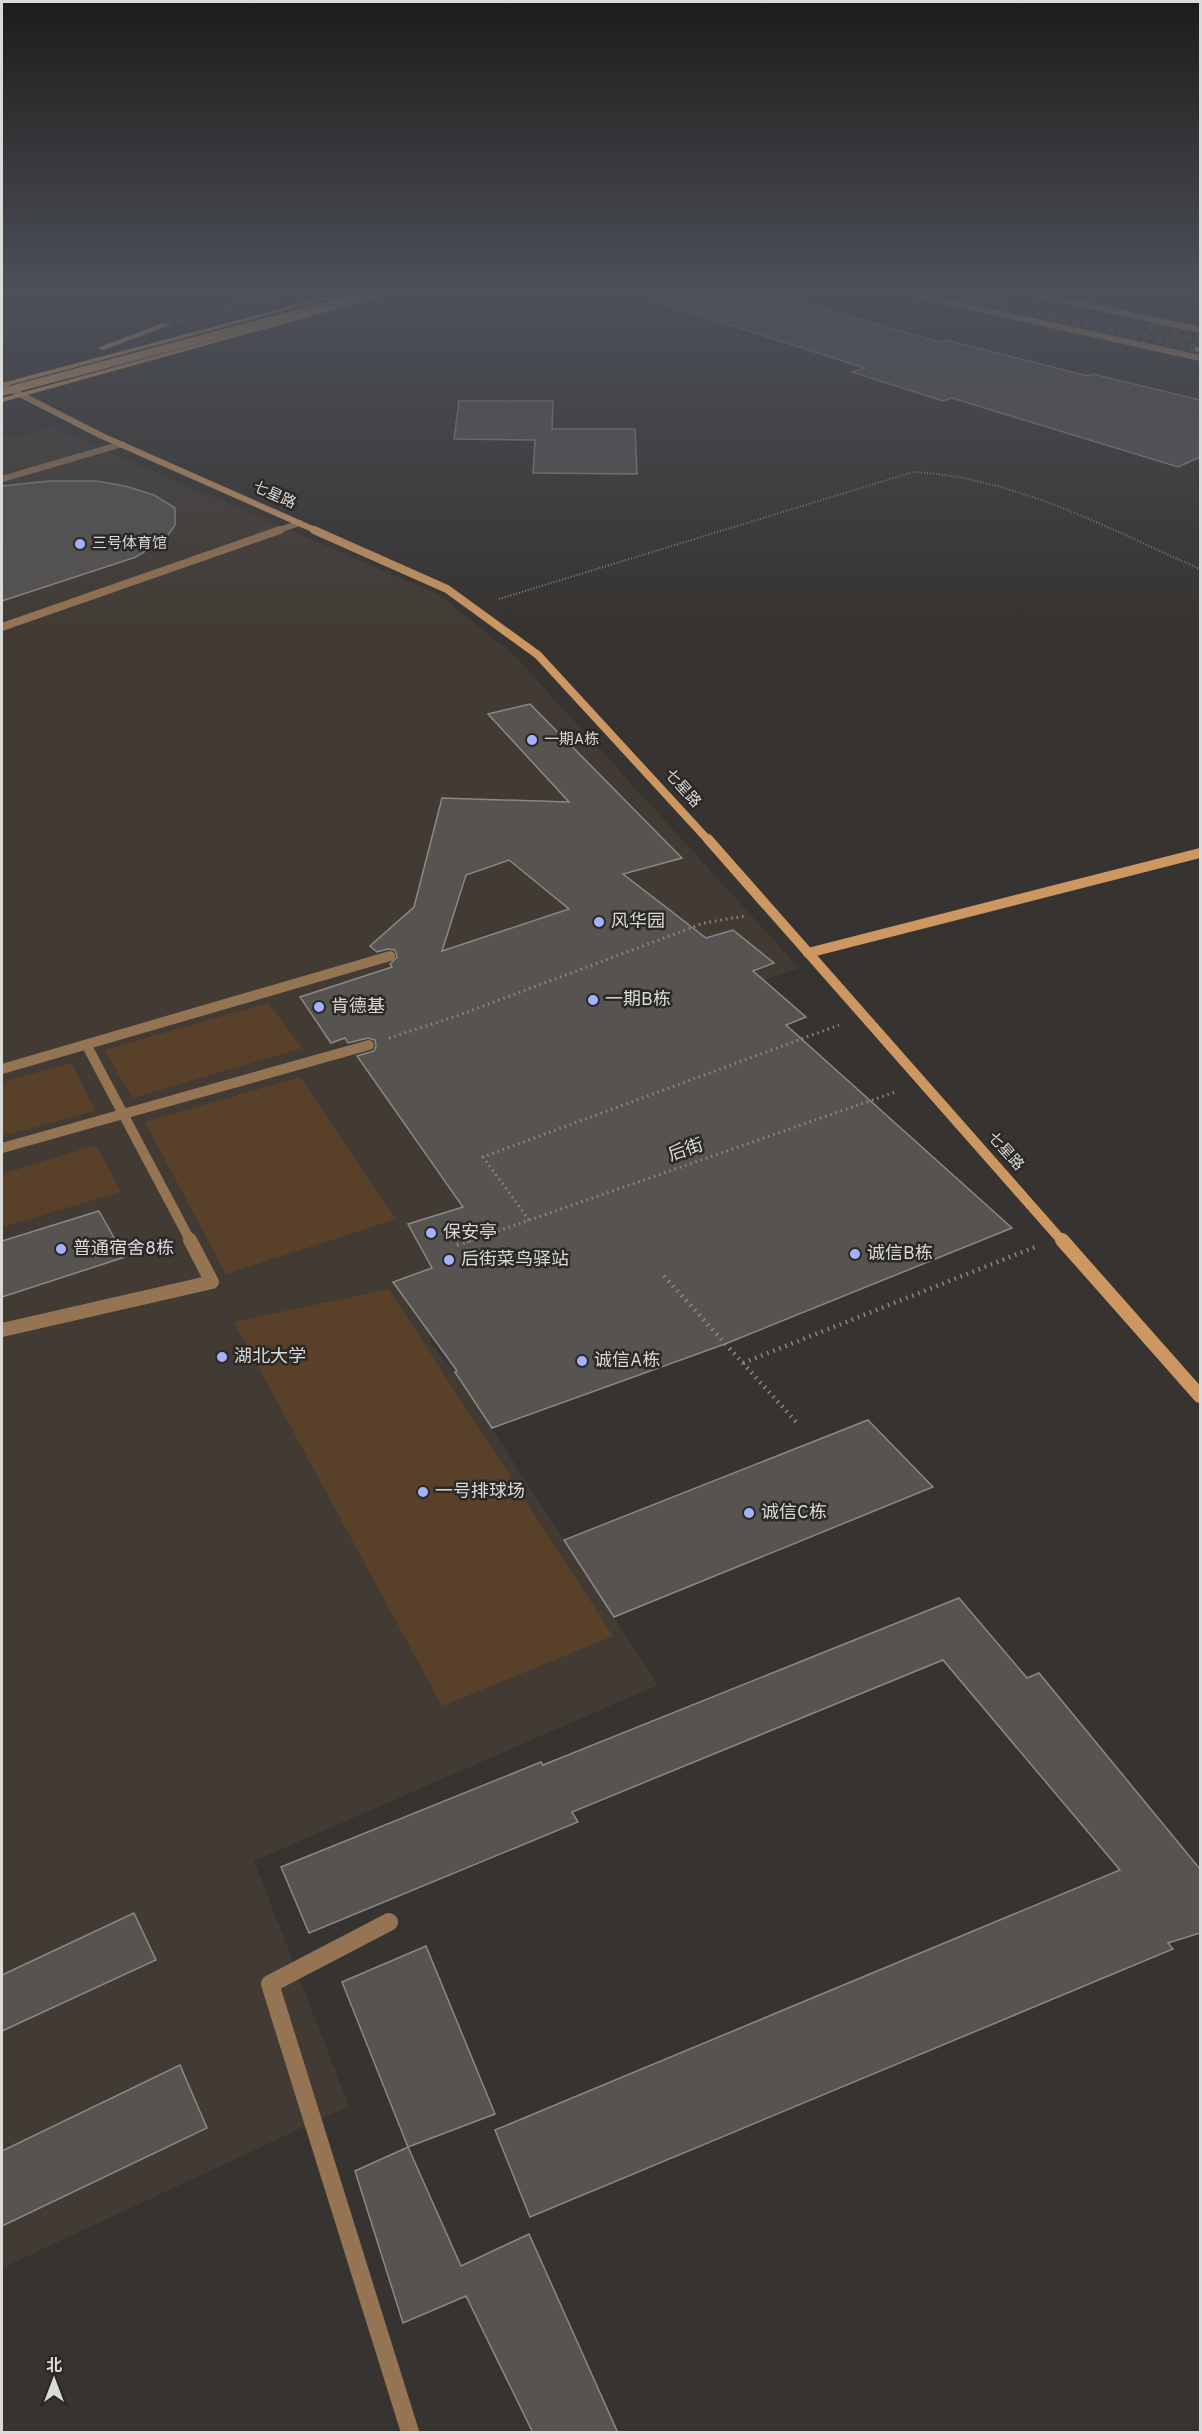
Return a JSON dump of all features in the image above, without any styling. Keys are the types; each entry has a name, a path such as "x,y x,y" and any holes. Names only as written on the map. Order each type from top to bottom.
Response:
{"street":[{"name":"七星路","path":"44,406 122,444 447,589 538,655 656,781 1200,1396"},
{"path":"2,479 122,444"},
{"path":"2,627 300,523"},
{"path":"808,953 1200,853"},
{"path":"2,1070 390,956"},
{"path":"2,1149 369,1045"},
{"path":"2,1330 212,1282 87,1046"},
{"path":"389,1922 270,1984 410,2433"}],"path":[{"path":"473,608 913,472 936,472 997,484 1039,499 1200,569"},
{"path":"369,1045 454,1017 704,923 771,911"},
{"path":"529,1220 483,1157 864,1016"},
{"name":"后街","path":"457,1245 923,1083"},
{"path":"743,1363 1060,1238"},
{"path":"664,1276 798,1424"}],"shaded area":[{"name":"湖北大学","path":"51,427 440,595 514,655 799,968 422,1097 494,1197 437,1215 465,1257 394,1282 430,1332 431,1343 455,1372 658,1685 254,1861 349,2106 2,2268 2,434 13,438"},
{"path":"268,1003 302,1048 133,1098 104,1050"},
{"path":"72,1063 95,1111 2,1136 2,1082"},
{"path":"300,1077 396,1219 226,1274 145,1122"},
{"path":"96,1145 121,1192 2,1227 2,1174"},
{"name":"一号排球场","path":"389,1289 613,1636 442,1706 234,1322"}],"building":[{"path":"458,406 553,406 552,429 635,429 637,474 533,473 535,440 454,439"},
{"path":"977,406 1200,406 1200,457 1178,467"},
{"name":"三号体育馆","path":"50,481 96,481 125,486 154,495 175,508 175,525 166,538 136,557 2,601 2,486"},
{"path":"530,704 682,858 623,874 706,938 733,930 774,963 753,971 806,1017 786,1025 1012,1228 725,1344 492,1428 455,1372 457,1371 393,1282 432,1268 408,1224 463,1207 357,1056 374,1051 375,1040 368,1038 348,1043 345,1038 331,1043 300,997 392,967 390,964 397,957 395,950 377,952 370,946 414,907 442,798 569,802 488,714","holes":["509,860 569,909 442,951 466,875"]},
{"name":"普通宿舍8栋","path":"99,1211 125,1257 2,1297 2,1241"},
{"name":"诚信C栋","path":"868,1420 933,1487 614,1617 564,1540"},
{"path":"959,1598 1027,1678 1039,1673 1200,1869 1200,1933 1168,1943 1173,1949 530,2217 495,2130 1120,1870 943,1660 572,1812 578,1822 309,1933 281,1867 541,1762 543,1765"},
{"path":"134,1913 156,1960 2,2031 2,1975"},
{"path":"426,1946 495,2114 408,2147 342,1982"},
{"path":"180,2065 207,2128 2,2226 2,2151"},
{"path":"408,2147 461,2266 529,2234 618,2433 533,2433 466,2296 403,2323 355,2171"}],"place":[{"name":"三号体育馆","path":"80,544"},
{"name":"一期A栋","path":"532,740"},
{"name":"风华园","path":"599,922"},
{"name":"一期B栋","path":"593,1000"},
{"name":"肯德基","path":"319,1007"},
{"name":"保安亭","path":"431,1233"},
{"name":"普通宿舍8栋","path":"61,1249"},
{"name":"诚信B栋","path":"855,1254"},
{"name":"后街菜鸟驿站","path":"449,1260"},
{"name":"湖北大学","path":"222,1357"},
{"name":"诚信A栋","path":"582,1361"},
{"name":"一号排球场","path":"423,1492"},
{"name":"诚信C栋","path":"749,1513"}]}
